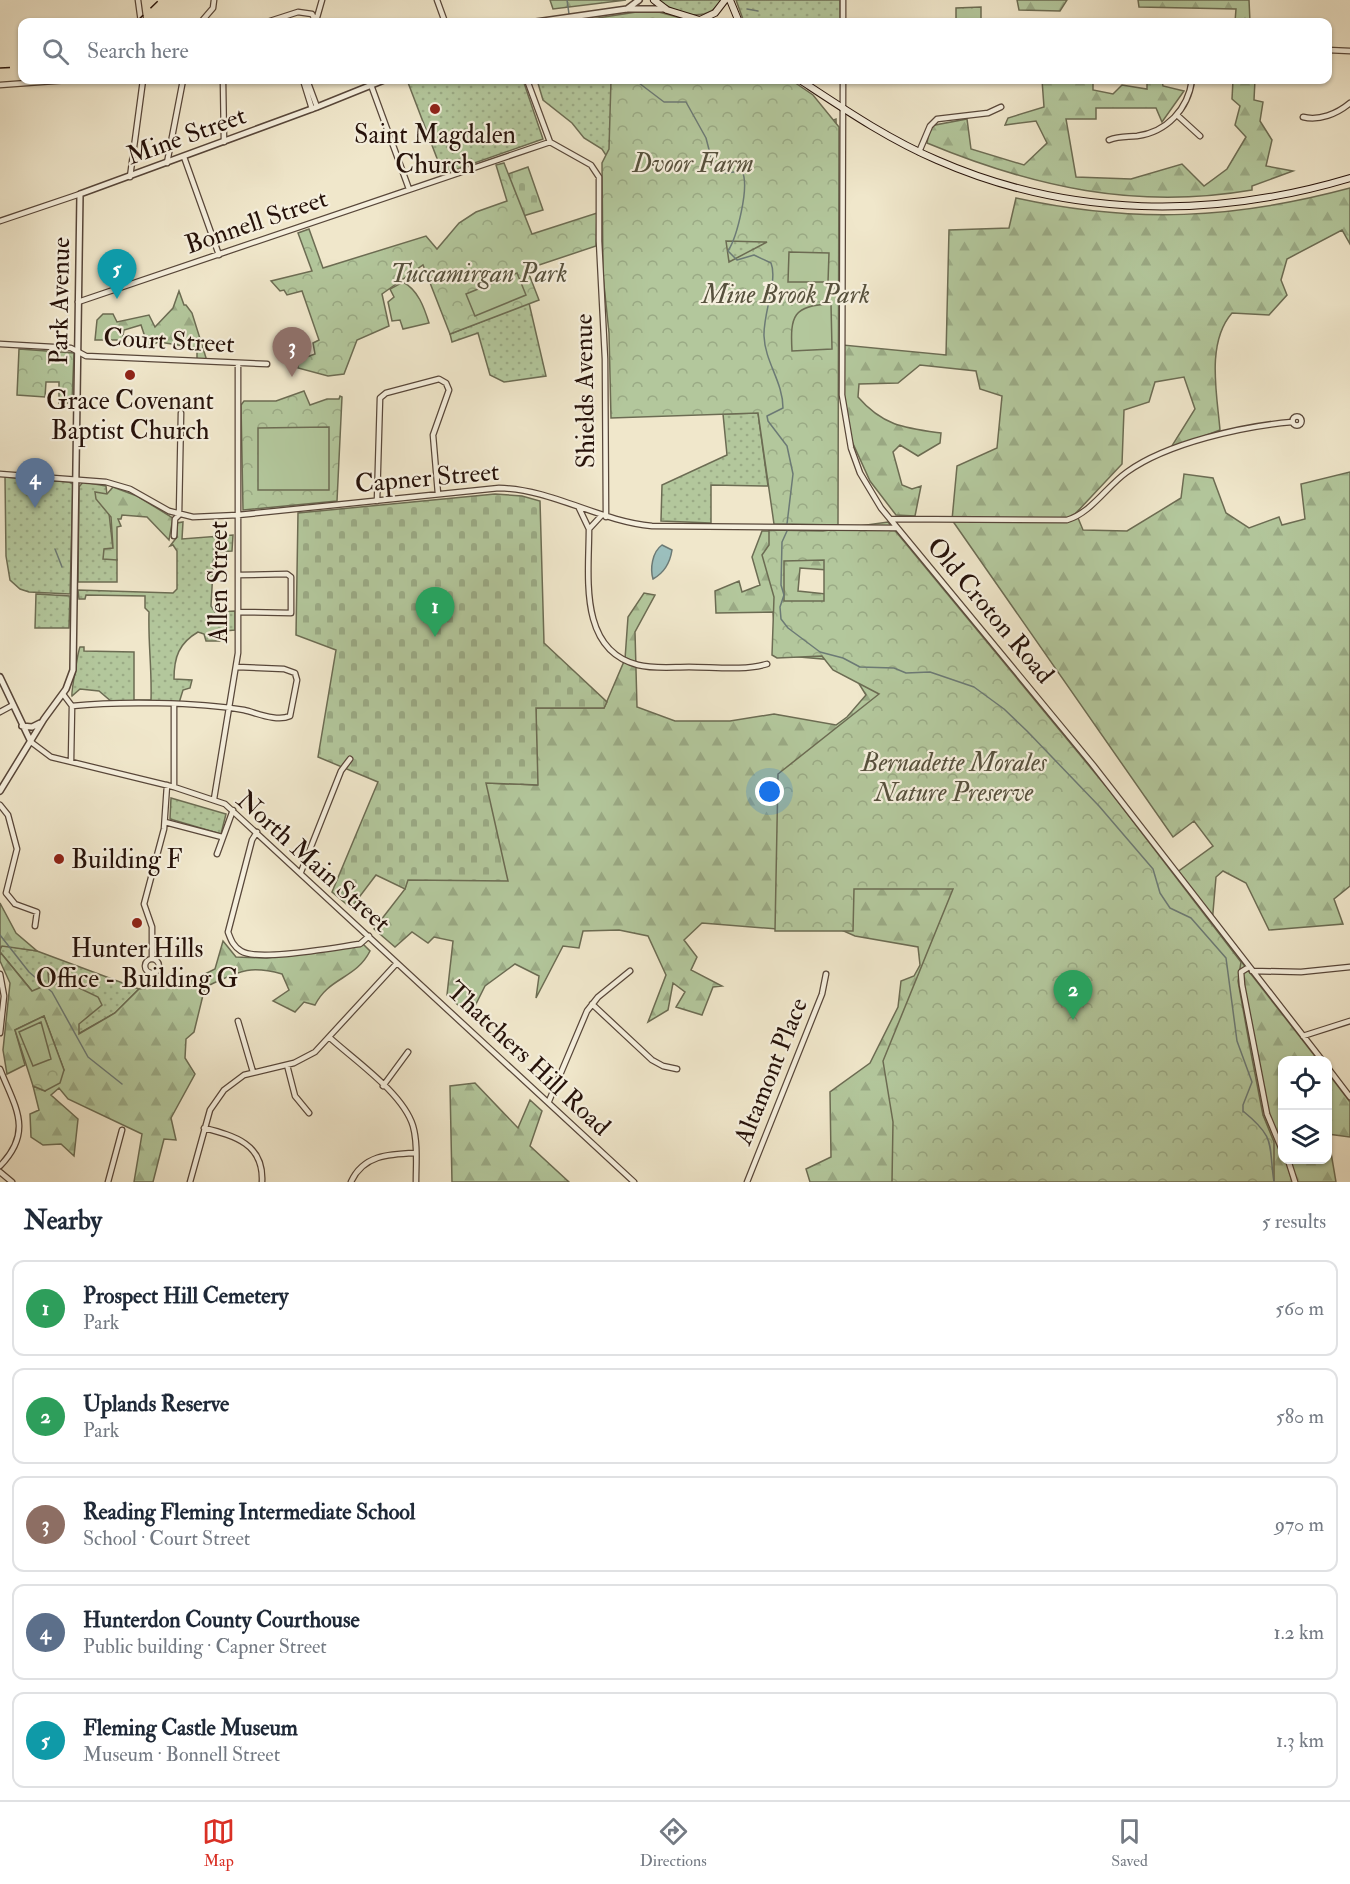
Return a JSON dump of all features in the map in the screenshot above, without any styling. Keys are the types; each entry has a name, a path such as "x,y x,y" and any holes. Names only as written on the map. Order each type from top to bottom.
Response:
{"main road":[{"path":"654,0 665,9 694,18"},
{"path":"708,18 716,13 724,0"},
{"path":"730,0 737,18"},
{"path":"806,84 919,152 975,175 1028,190 1084,201 1146,207 1203,207 1252,201 1313,189 1350,178"}],"street":[{"path":"138,0 140,18"},
{"path":"204,18 213,8 214,0"},
{"path":"317,18 322,0"},
{"path":"437,0 444,18"},
{"path":"627,9 639,0"},
{"path":"843,0 843,18"},
{"path":"564,18 627,9 665,9"},
{"path":"280,18 307,12 314,18"},
{"path":"1332,50 1350,51"},
{"path":"0,85 18,84"},
{"path":"130,177 142,84"},
{"path":"167,163 182,84"},
{"path":"223,84 224,142"},
{"path":"306,84 314,108"},
{"path":"529,84 549,142"},
{"name":"Old Croton Road","path":"843,84 843,409 847,436 860,473 897,528 1093,765 1319,1056"},
{"path":"1109,140 1119,136 1149,133 1177,115 1190,94 1191,84"},
{"path":"371,85 409,189"},
{"name":"Mine Street","path":"0,221 130,177 371,85"},
{"path":"1303,117 1311,119 1330,115 1350,103"},
{"path":"919,152 930,126 937,119 988,113 1001,107"},
{"path":"1177,115 1200,136"},
{"name":"Bonnell Street","path":"78,302 549,142"},
{"name":"Shields Avenue","path":"549,142 595,168 599,177 599,241 605,358 604,516"},
{"path":"184,157 219,255"},
{"name":"Park Avenue","path":"0,792 42,722 70,682 74,664 80,194"},
{"name":"Court Street","path":"0,344 71,348 85,356 267,364"},
{"name":"Allen Street","path":"214,799 237,667 238,363"},
{"path":"377,501 380,398 386,393 435,379 446,383 449,390 432,435 438,494"},
{"path":"174,536 175,519 179,515 181,414"},
{"path":"890,519 1067,520 1078,515 1121,476 1149,459 1228,432 1293,422"},
{"name":"Capner Street","path":"0,474 90,479 122,486 179,515 193,517 238,515 511,488 604,516 652,526 897,528"},
{"path":"579,508 589,529 592,617 600,637 617,655 634,664 655,667 768,664"},
{"path":"589,529 604,516"},
{"path":"238,575 287,574 291,578 291,613 238,612"},
{"path":"72,706 174,705 230,709 284,718 290,716 297,680 293,671 237,667"},
{"name":"North Main Street","path":"0,677 31,742 44,754 174,787 214,799 233,810 397,963"},
{"path":"63,694 72,706 70,761"},
{"path":"0,712 13,705"},
{"path":"174,705 174,787"},
{"path":"22,726 32,727 42,722"},
{"path":"301,872 341,771 350,759"},
{"path":"152,959 152,927 144,904 165,822 167,785"},
{"path":"0,805 8,815 17,850 6,893 15,904 37,912 34,926"},
{"path":"217,854 233,810"},
{"path":"165,822 222,837"},
{"path":"257,832 252,840 228,932 232,944 243,952 286,954 360,944 369,936"},
{"path":"190,1182 210,1110 224,1089 236,1079 253,1072 287,1065 315,1052 397,963"},
{"name":"Thatchers Hill Road","path":"397,963 549,1101 634,1182"},
{"path":"1278,1141 1268,1119 1241,981 1242,972 1250,969 1301,972 1350,967"},
{"path":"549,1101 579,1025 592,1004 630,972"},
{"path":"0,974 4,996 0,1033"},
{"name":"Altamont Place","path":"747,1182 822,993 826,974"},
{"path":"592,1004 652,1060 663,1066 677,1069"},
{"path":"238,1021 253,1072"},
{"path":"1303,1036 1350,1021"},
{"path":"329,1037 383,1086 399,1102 410,1118 414,1131 416,1182"},
{"path":"383,1086 408,1052"},
{"path":"287,1065 295,1096 309,1113"},
{"path":"0,1069 17,1110 20,1129 14,1148 0,1166"},
{"path":"1332,1073 1350,1097"},
{"path":"1,1090 7,1087"},
{"path":"204,1128 233,1135 249,1146 259,1162 262,1182"},
{"path":"108,1182 122,1130"},
{"path":"351,1182 358,1169 375,1157 415,1153"},
{"path":"1289,1164 1294,1182"},
{"path":"0,1172 12,1182"}],"green space":[{"path":"550,0 626,0 553,9"},
{"path":"658,0 722,0 716,8 708,12 692,15 674,10"},
{"path":"736,0 840,0 840,18 743,18"},
{"path":"1017,0 1067,0 1060,11 1019,10"},
{"path":"1138,0 1249,0 1250,18 1235,18 1236,9 1139,7"},
{"path":"981,7 981,18 956,18 956,8"},
{"path":"655,11 681,18 598,18"},
{"path":"409,84 524,84 543,139 443,174"},
{"path":"538,84 654,84 783,139 836,119 838,242 768,242 727,264 611,163 602,149 584,138 572,123 543,100"},
{"name":"Dvoor Farm","path":"611,84 797,84 813,95 839,127 838,525 774,524 758,413 611,418 609,333 603,275 602,163 609,149","holes":["726,241 767,242 729,262"]},
{"path":"1042,84 1093,84 1093,90 1113,94 1122,85 1147,89 1147,84 1163,84 1184,91 1162,122 1156,108 1096,108 1096,119 1066,119 1076,177 1131,179 1182,164 1204,186 1227,169 1246,137 1235,125 1240,106 1232,99 1233,84 1255,84 1254,100 1263,102 1260,121 1272,140 1266,166 1293,171 1252,186 1252,190 1209,196 1126,196 1046,182 1006,172 927,143 930,126 967,119 971,149 1024,165 1047,143 1036,121 1005,125 1008,118 1044,107"},
{"name":"Tuccamirgan Park","path":"504,163 532,234 597,213 596,246 527,269 539,300 450,334 423,265 382,294 389,326 357,340 344,374 328,376 298,368 298,360 315,354 313,343 319,340 302,291 287,295 271,281 312,271 298,233 309,229 323,268 426,236 437,249 459,223 476,212 507,201 496,165"},
{"path":"528,167 543,210 523,216 508,174"},
{"name":"Bernadette Morales Nature Preserve","path":"1350,188 1350,244 1342,230 1287,259 1281,280 1287,295 1269,315 1232,313 1224,325 1216,354 1220,430 1170,449 1195,409 1184,377 1155,382 1149,402 1124,410 1122,464 1076,513 1083,530 1127,531 1181,498 1184,474 1213,478 1226,513 1249,528 1279,517 1282,525 1305,519 1301,484 1350,472 1350,886 1334,899 1343,924 1269,930 1246,883 1223,871 1216,877 1212,924 1315,1056 1278,1056 1278,1164 1332,1164 1332,1158 1336,1182 810,1182 806,1169 831,1157 830,1092 870,1063 898,1007 901,981 914,976 920,965 918,947 855,936 810,916 790,930 702,923 684,940 697,957 691,970 722,986 713,987 702,1015 676,1007 685,992 673,983 668,1010 648,1022 666,975 648,936 619,930 583,931 579,948 563,946 536,998 539,976 515,964 485,986 470,1016 447,995 453,941 434,937 428,943 412,932 395,947 374,929 405,889 407,880 486,783 537,785 536,708 604,708 625,659 628,617 644,593 655,595 635,632 637,707 675,721 730,721 774,714 836,725 847,717 866,695 845,661 777,655 773,612 716,613 715,591 739,581 742,592 760,585 752,557 762,531 801,531 1173,875 1213,846 1194,821 1173,837 952,520 957,466 997,448 1002,396 980,389 976,371 920,365 898,383 859,384 858,397 867,407 886,420 906,427 941,433 940,443 918,456 900,445 893,452 902,485 912,489 921,486 915,516 896,515 870,481 845,426 843,345 946,355 949,230 1009,228 1016,198 1102,212 1143,214 1225,212 1266,206","holes":["800,568 828,570 826,594 798,591"]},
{"path":"789,252 829,253 828,282 788,282"},
{"path":"517,273 526,295 475,316 466,294"},
{"path":"403,282 416,294 423,305 429,323 403,329 400,320 392,321 388,302 394,297 390,289"},
{"path":"179,291 184,305 192,313 207,361 197,361 197,348 159,342 148,346 141,325 124,330 121,345 121,340 95,340 97,320 103,314 113,314 117,322 149,315 155,327 173,308"},
{"path":"529,303 546,376 504,382 490,375 478,333 452,342 450,334"},
{"path":"831,304 832,349 792,351 792,329 796,315 809,307"},
{"path":"19,349 74,353 72,403 59,403 59,382 46,382 45,397 17,395"},
{"path":"304,391 310,405 342,397 337,501 243,510 241,405 244,401 276,401"},
{"path":"758,413 768,486 711,485 711,523 661,521 662,485 727,455 723,414"},
{"path":"329,427 329,490 258,490 258,428"},
{"path":"5,477 73,484 70,594 29,592 20,589 10,580 6,556"},
{"path":"83,482 106,486 113,549 117,560 117,582 78,582 79,487"},
{"path":"113,487 137,496 173,518 169,540 147,517 122,515 121,519 118,519 121,526 117,527 117,560 103,559 104,549 113,548 111,517 96,499 95,492 107,494"},
{"path":"495,494 522,496 540,501 544,643 607,702 604,708 536,708 538,785 486,783 508,881 408,880 405,889 376,875 351,908 332,892 378,782 318,757 336,650 296,635 298,513"},
{"path":"183,522 182,539 233,535 232,551 214,552 211,606 215,612 235,611 235,630 224,631 220,641 206,641 204,634 198,632 182,646 175,664 174,679 192,680 190,688 183,690 179,703 112,702 99,691 80,689 72,696 79,650 80,647 84,647 84,651 134,652 134,700 151,700 149,612 145,608 145,596 86,595 85,599 79,599 78,590 173,593 177,589 177,551 173,545 170,546 177,537 177,523"},
{"name":"Bernadette Morales Nature Preserve","path":"888,522 1109,790 1241,962 1238,981 1251,1053 1263,1115 1274,1142 1274,1182 892,1182 893,1122 883,1061 953,889 854,889 853,931 775,931 778,774 879,694 833,670 822,656 777,658 772,655 774,597 762,555 769,545 769,530 823,531","holes":["824,560 824,601 784,601 784,561"]},
{"path":"36,594 70,596 69,628 35,628"},
{"path":"171,798 226,814 221,834 170,819"},
{"path":"0,903 16,933 37,951 2,946 0,949"},
{"path":"223,941 236,957 267,958 363,944 370,951 357,967 328,989 315,1005 304,1002 295,1012 273,1001 289,990 282,974 250,970 234,974 205,987 194,1032 186,1039 185,1058 195,1074 171,1118 176,1140 164,1139 153,1182 134,1182 142,1134 68,1099 59,1088 51,1095 78,1119 74,1156 61,1144 43,1145 31,1137 30,1114 39,1110 33,1086 45,1091 64,1070 44,1016 15,1030 25,1065 7,1074 3,1050 10,983 0,961 0,952 32,991 49,984 48,973 98,997 102,1005 79,1024 79,1034 115,1013 139,989 187,983 215,969"},
{"path":"1,945 37,951 139,989 115,1013 78,1034 32,991 0,952"},
{"path":"44,1016 64,1070 60,1083 45,1091 33,1086 15,1030"},
{"path":"41,1022 51,1059 33,1066 19,1032"},
{"path":"1332,1078 1350,1102 1350,1137 1332,1135"},
{"path":"475,1083 518,1128 530,1100 542,1111 530,1146 569,1182 452,1182 450,1086"}],"water":[{"path":"662,545 672,550 671,555 663,571 653,579 653,561"}],"waterway":[{"path":"567,0 569,14"},
{"path":"747,9 758,11"},
{"path":"640,84 664,102 686,102 706,138 713,165 726,173 742,171 744,188 741,211 728,251 737,260 754,255 771,263 773,270 764,336 767,355 780,389 783,408 767,416 768,421 787,446 793,474 787,524"},
{"path":"787,531 782,542 781,585 784,595 780,607 781,619 788,628 820,652 843,658 860,667 894,668 906,673 930,672 974,687 1004,709 1099,806 1153,869 1160,893 1170,908 1191,918 1226,958 1237,1041 1252,1082 1243,1105 1243,1112"},
{"path":"55,549 62,567"},
{"path":"0,935 29,972 52,992 88,1057 122,1084"},
{"path":"1243,1111 1266,1135 1271,1150 1274,1182"}],"railway":[{"path":"140,18 159,0"},
{"path":"0,68 18,67"}],"place":[{"name":"Saint Magdalen Church","path":"435,109"},
{"name":"Fleming Castle Museum","path":"117,299"},
{"name":"Grace Covenant Baptist Church","path":"130,375"},
{"name":"Reading Fleming Intermediate School","path":"292,377"},
{"name":"Hunterdon County Courthouse","path":"35,508"},
{"name":"Prospect Hill Cemetery","path":"435,637"},
{"name":"Building F","path":"59,859"},
{"name":"Hunter Hills Office - Building G","path":"137,923"},
{"name":"Uplands Reserve","path":"1073,1020"}],"park label":[{"name":"Mine Brook Park","path":"786,294"}]}
